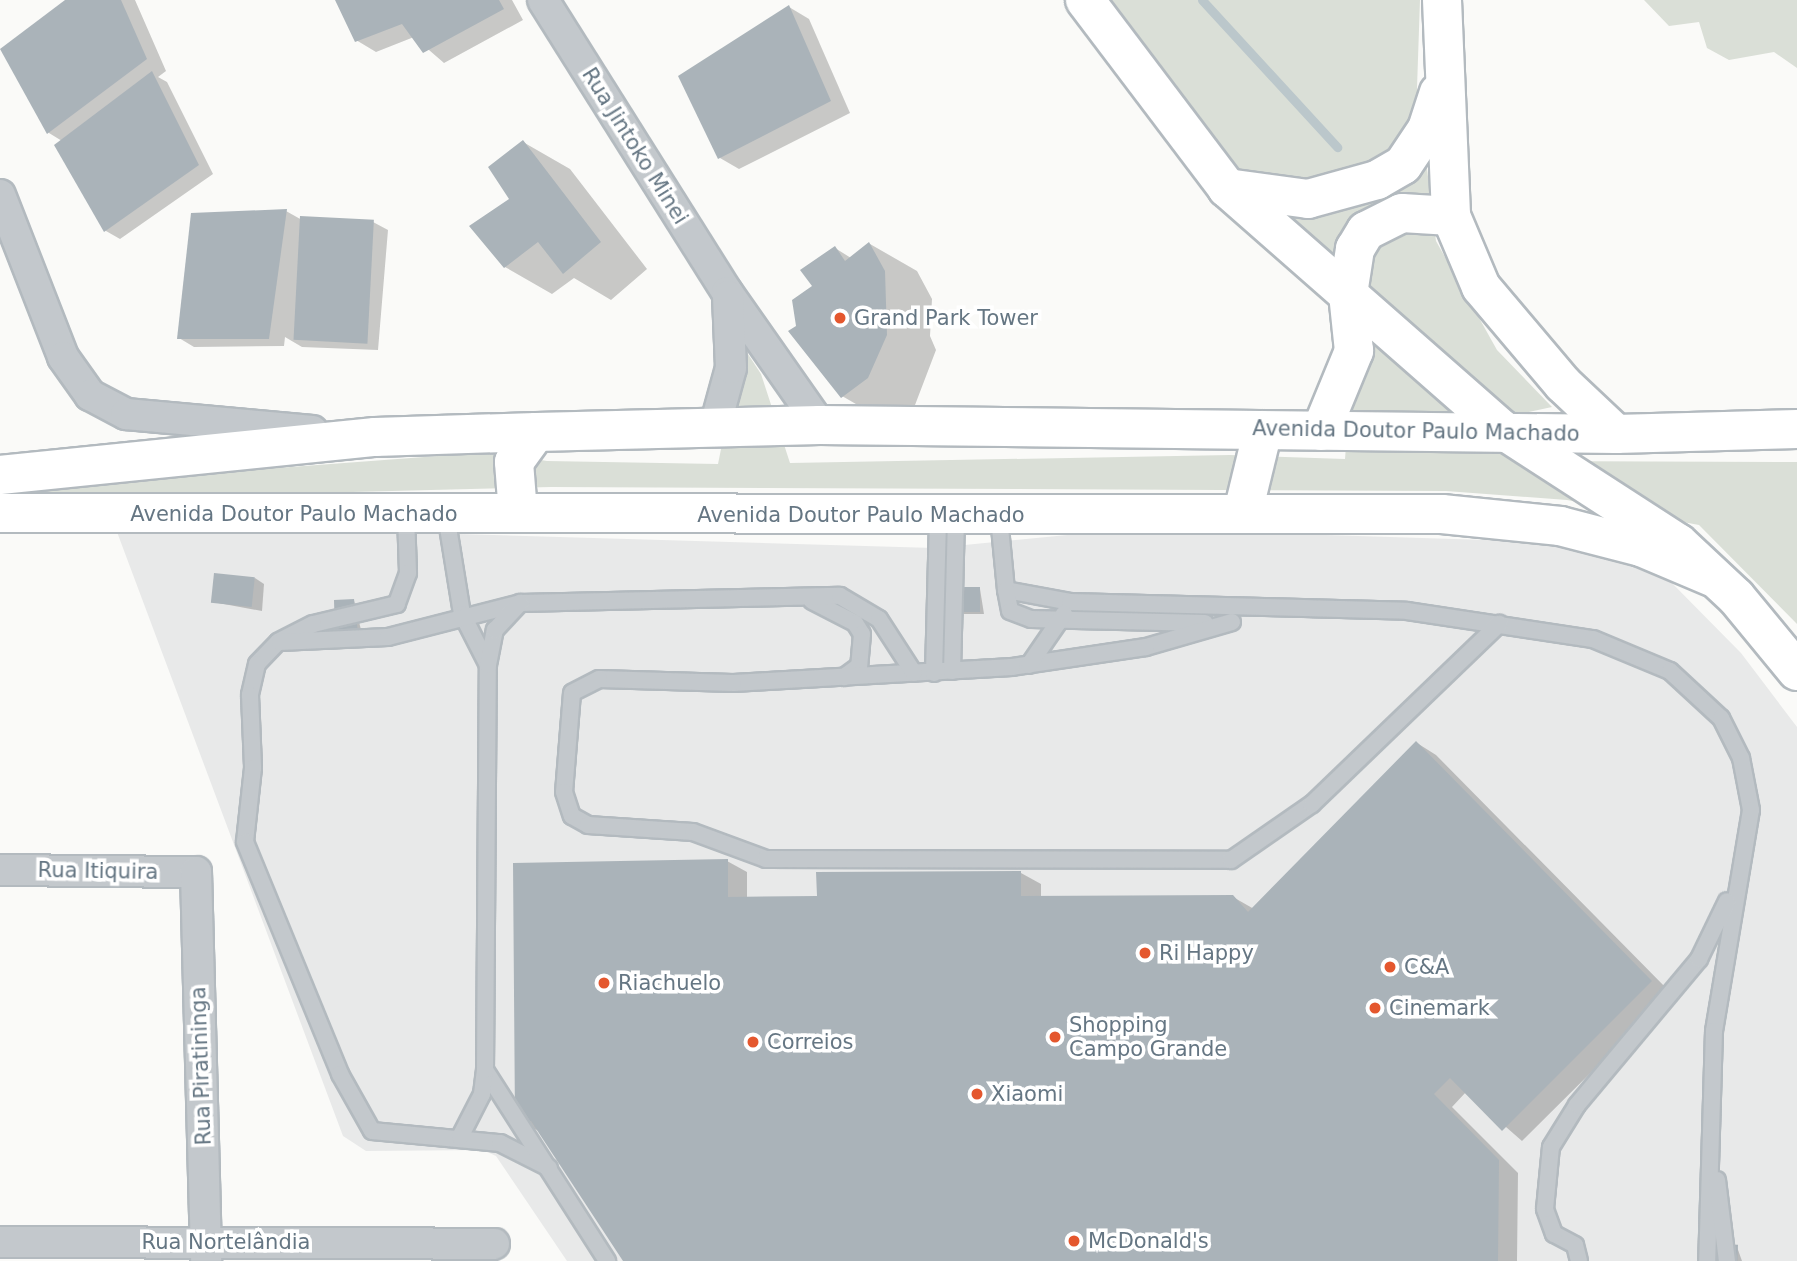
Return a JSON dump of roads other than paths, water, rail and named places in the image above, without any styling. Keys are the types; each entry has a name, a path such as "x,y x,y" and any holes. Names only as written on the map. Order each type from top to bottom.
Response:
{"street":[{"name":"Rua Jintoko Minei","path":"543,0 727,292 820,425"},
{"path":"1085,0 1227,188 1500,428 1678,543 1797,671"},
{"path":"1442,0 1441,85 1451,216 1481,287 1563,384 1616,434"},
{"path":"1227,188 1308,199 1377,180 1403,165 1427,129 1441,85"},
{"path":"0,195 63,357 102,404 126,414 375,437"},
{"path":"1321,431 1354,351 1348,294 1355,249 1384,216 1451,216"},
{"name":"Rua Jintoko Minei","path":"714,430 731,368 727,292"},
{"name":"Avenida Doutor Paulo Machado","path":"0,475 375,437 536,432 714,430 820,425 1321,431 1500,428 1616,434 1797,429"},
{"path":"1243,512 1263,430"},
{"path":"518,513 514,462 536,432"},
{"name":"Avenida Doutor Paulo Machado","path":"0,513 999,517 1243,512 1442,514 1560,526 1641,547 1712,577"},
{"name":"Rua Itiquira","path":"0,870 196,872"},
{"name":"Rua Piratininga","path":"196,872 206,1251"},
{"name":"Rua Nortelândia","path":"0,1242 206,1251 494,1244"}],"lane":[{"path":"406,515 408,573 397,604 313,624 278,642 257,664 250,695 253,768 245,842 359,1115 372,1131 392,1137 460,1138 500,1143 549,1168"},
{"path":"446,515 462,614 488,665"},
{"path":"947,516 952,671"},
{"path":"934,673 947,516"},
{"path":"999,517 1006,590 1017,617 1061,621 1232,622"},
{"path":"1006,590 1070,602 1406,611 1593,639 1670,671 1721,718 1741,758 1751,810 1740,862 1714,1031 1707,1261"},
{"path":"278,642 388,638 462,614 520,603 813,601 840,596 861,603 914,673"},
{"path":"813,601 855,623 862,634 859,666 844,677"},
{"path":"1029,665 1061,621 1070,602"},
{"path":"460,1138 482,1094 485,1070 488,665 495,630 520,603"},
{"path":"1229,606 1232,622"},
{"path":"1232,622 1146,648 1029,665 934,673 583,685 572,693 564,792 572,816 588,825 693,832 766,859 1231,860 1312,804 1499,624"},
{"path":"1578,1261 1575,1245 1554,1234 1545,1209 1551,1147 1577,1105 1699,959 1721,919 1740,862"},
{"path":"485,1070 513,1122 549,1168 607,1261"},
{"path":"1711,1150 1727,1261"}],"waterway":[{"path":"1202,0 1337,147"}],"place":[{"name":"Grand Park Tower","path":"840,318"},
{"name":"Ri Happy","path":"1145,953"},
{"name":"C&A","path":"1390,967"},
{"name":"Riachuelo","path":"604,983"},
{"name":"Cinemark","path":"1375,1008"},
{"name":"Shopping Campo Grande","path":"1055,1037"},
{"name":"Correios","path":"753,1042"},
{"name":"Xiaomi","path":"977,1094"},
{"name":"McDonald's","path":"1074,1241"}]}
